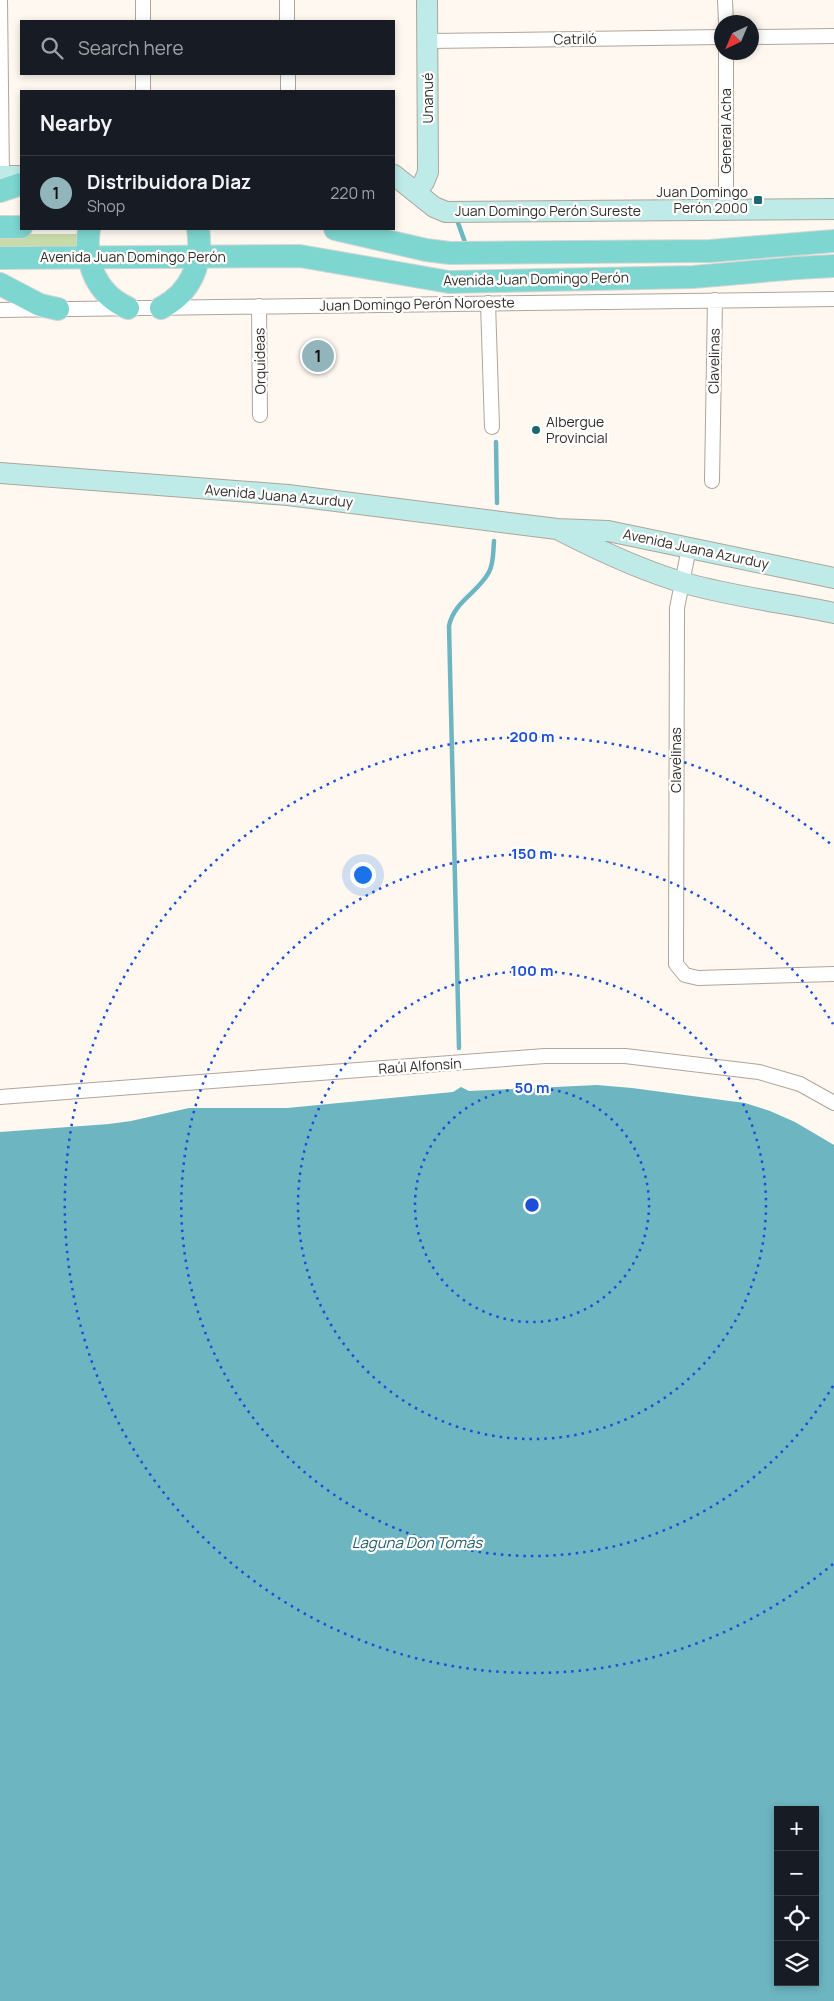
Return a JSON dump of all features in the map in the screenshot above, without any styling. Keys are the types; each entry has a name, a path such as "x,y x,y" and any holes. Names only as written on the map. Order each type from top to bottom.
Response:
{"main road":[{"path":"797,242 834,226"},
{"path":"0,227 20,227"},
{"path":"89,230 88,257 93,274 110,296 128,308"},
{"path":"161,308 174,300 195,273 199,256 198,230"},
{"name":"Avenida Juan Domingo Perón","path":"339,230 426,250 450,253 710,251 834,240"},
{"name":"Avenida Juan Domingo Perón","path":"0,258 300,256 449,282 693,277 834,266"},
{"path":"0,284 40,305 58,309"}],"street":[{"path":"0,0 9,181"},
{"path":"143,0 143,20"},
{"path":"287,0 287,20"},
{"name":"Unanué","path":"416,192 424,182 428,172 427,0"},
{"path":"726,0 726,15"},
{"path":"759,37 834,36"},
{"name":"Catriló","path":"428,41 714,37"},
{"name":"General Acha","path":"726,60 726,210"},
{"path":"143,75 143,90"},
{"path":"288,75 288,90"},
{"name":"Juan Domingo Perón Sureste","path":"395,176 434,207 446,212 834,209"},
{"name":"Juan Domingo Perón Noroeste","path":"0,310 834,299"},
{"name":"Clavelinas","path":"712,481 715,300"},
{"path":"488,304 492,427"},
{"name":"Orquídeas","path":"259,306 260,416"},
{"name":"Avenida Juana Azurduy","path":"0,473 295,496 557,529 608,531 834,578"},
{"name":"Avenida Juana Azurduy","path":"557,529 602,551 681,582 834,613"},
{"name":"Clavelinas","path":"688,548 677,616 676,964 681,972 689,977 698,978 834,974"},
{"name":"Raúl Alfonsín","path":"0,1097 545,1056 597,1055 759,1072 800,1084 834,1103"}],"green space":[{"path":"0,234 77,234 80,247 0,251"}],"water":[{"name":"Laguna Don Tomás","path":"597,1085 745,1103 795,1122 834,1145 834,2001 0,2001 0,1132 109,1124 189,1108 287,1108 453,1092 461,1087 469,1091"}],"waterway":[{"path":"457,220 466,245"},
{"path":"496,442 497,503"},
{"path":"459,1048 449,626 452,617 461,603 479,586 489,572 493,561 494,541"}],"place":[{"name":"Juan Domingo Perón 2000","path":"758,200"},
{"name":"Distribuidora Diaz","path":"318,356"},
{"name":"Albergue Provincial","path":"536,430"}]}
